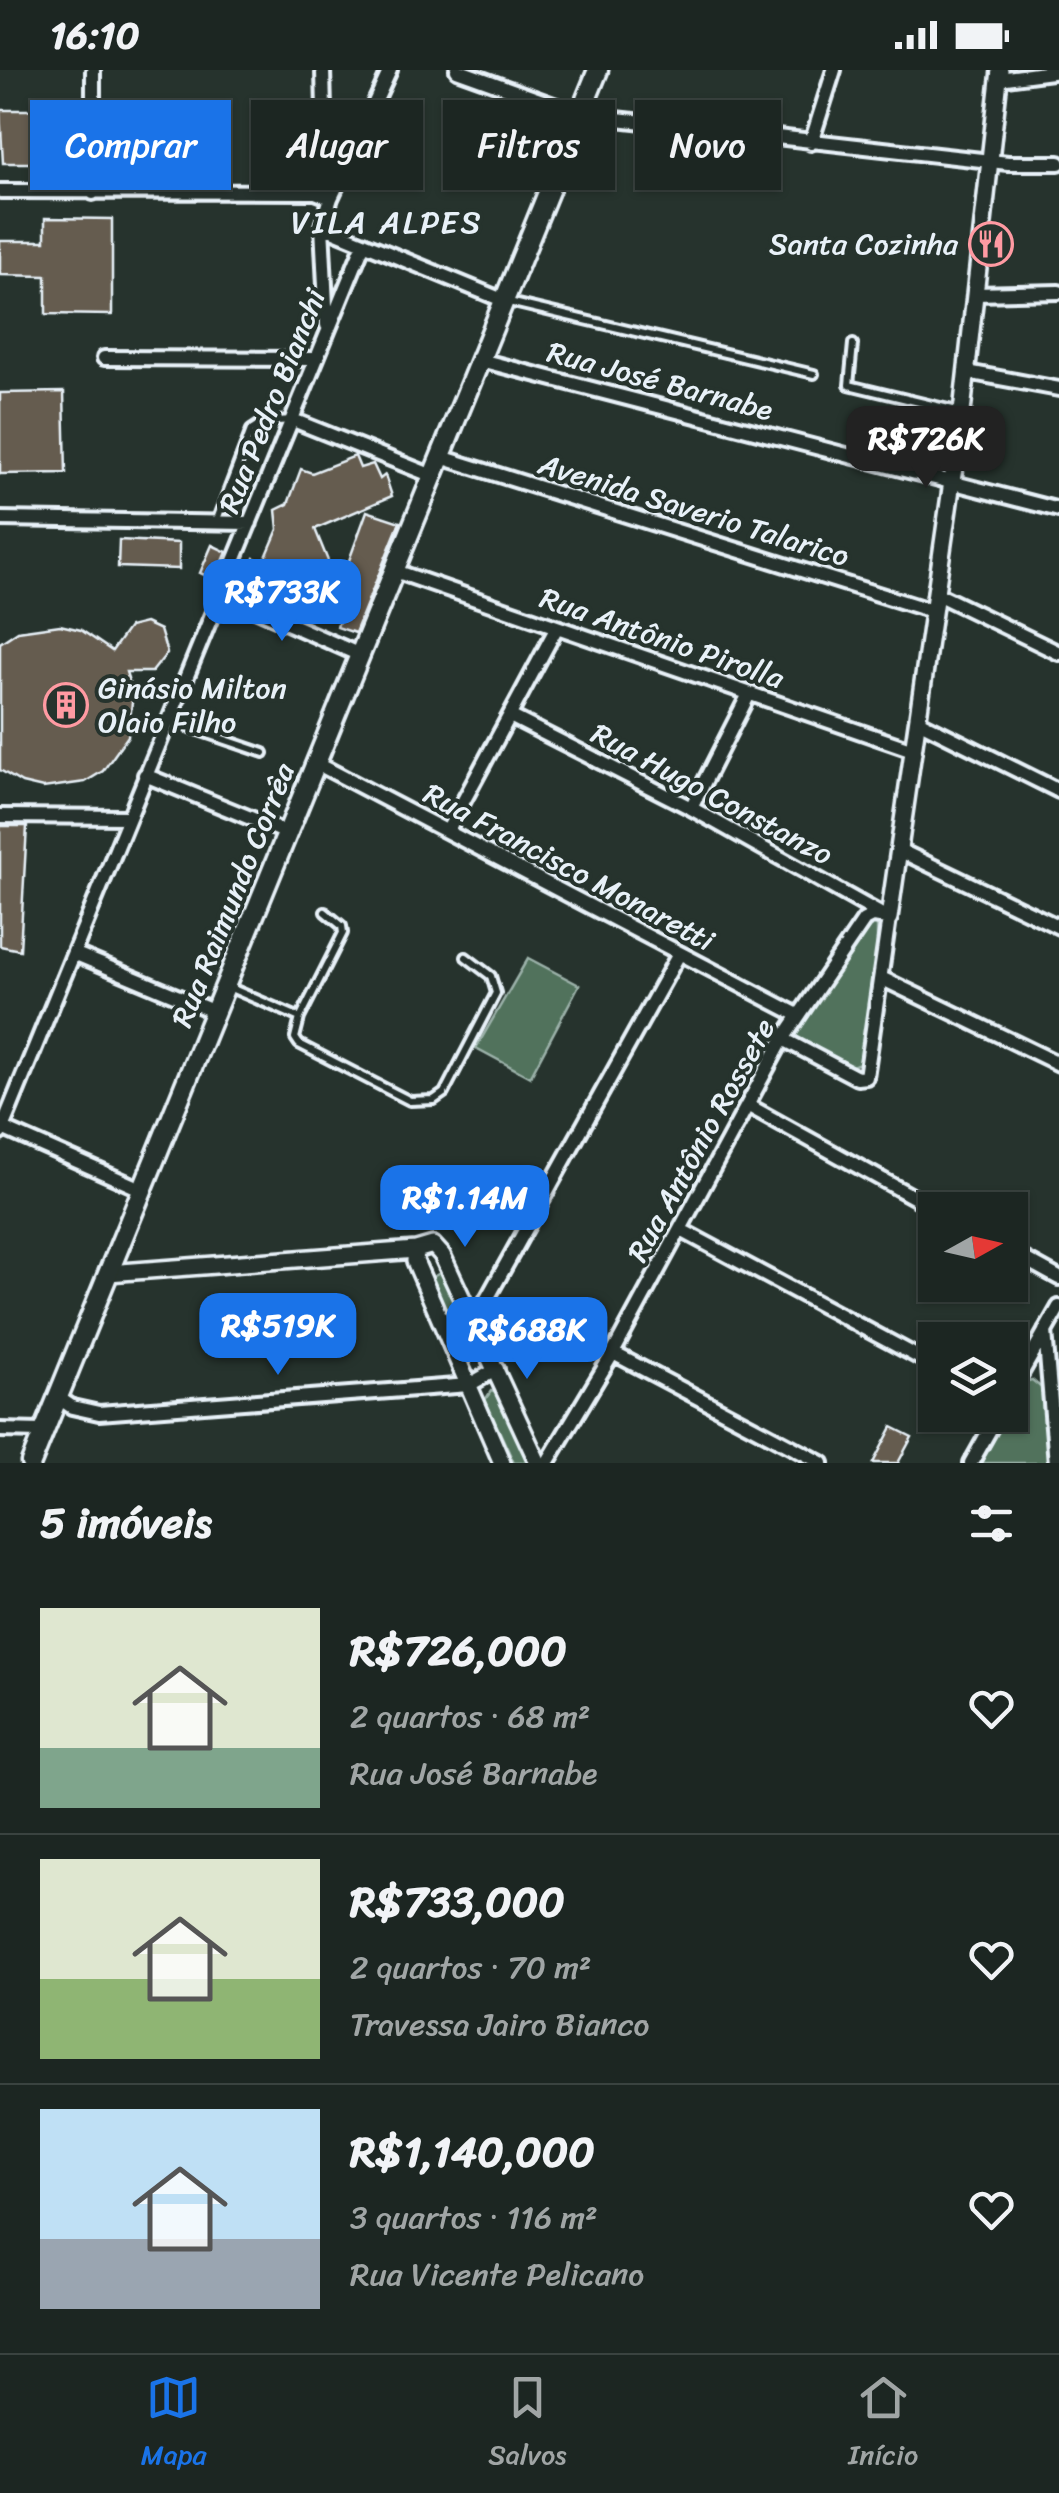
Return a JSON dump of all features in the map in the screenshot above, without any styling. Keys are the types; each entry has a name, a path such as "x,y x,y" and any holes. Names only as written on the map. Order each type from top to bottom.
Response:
{"main road":[{"name":"Rua Raimundo Corrêa","path":"586,100 598,70"},
{"name":"Rua Raimundo Corrêa","path":"31,1463 550,190"}],"street":[{"path":"93,70 93,193"},
{"path":"324,70 326,188 331,198"},
{"path":"327,330 322,226 390,70"},
{"path":"457,70 539,100"},
{"path":"812,143 834,70"},
{"path":"783,1040 857,1078 866,1077 962,412 1000,75 1059,71"},
{"path":"615,119 812,143 1059,163"},
{"path":"0,191 314,192 331,198"},
{"path":"322,226 505,302"},
{"name":"Rua Pedro Bianchi","path":"1,1129 76,954 166,720 364,243"},
{"path":"976,294 1059,292"},
{"path":"104,358 316,359"},
{"name":"Rua José Barnabe","path":"480,360 1059,510"},
{"path":"967,372 1059,389"},
{"path":"293,420 433,476"},
{"name":"Avenida Saverio Talarico","path":"441,457 932,612"},
{"path":"0,519 250,522"},
{"name":"Rua Antônio Pirolla","path":"395,571 913,750"},
{"path":"935,593 1059,653"},
{"path":"220,594 360,655"},
{"path":"448,830 556,629"},
{"path":"691,808 750,694"},
{"name":"Rua Hugo Constanzo","path":"510,716 691,808 889,918"},
{"path":"918,721 1059,791"},
{"name":"Rua Francisco Monaretti","path":"316,763 798,1015"},
{"path":"145,775 287,832"},
{"path":"0,816 127,817"},
{"path":"901,851 1059,928"},
{"name":"Rua Antônio Rossete","path":"547,1463 613,1353 798,1015 864,920 872,916 889,918"},
{"path":"76,954 215,1012"},
{"path":"474,1322 679,954"},
{"path":"881,978 1059,1064"},
{"path":"749,1106 918,1200"},
{"path":"1,1129 143,1190"},
{"path":"681,1230 918,1357"},
{"path":"108,1273 416,1250 433,1245 497,1369 538,1463"},
{"path":"416,1250 415,1261 502,1463"},
{"path":"1028,1261 1059,1278"},
{"path":"1028,1361 1059,1307"},
{"path":"1045,1331 1056,1463"},
{"path":"613,1353 822,1463"},
{"path":"56,1396 72,1407 99,1413 469,1384 497,1369"},
{"path":"0,1430 41,1431"},
{"path":"970,1463 988,1432"}],"lane":[{"path":"505,302 814,374"},
{"path":"853,344 848,385 962,412"},
{"path":"216,522 251,430 262,422 293,420"},
{"path":"166,720 264,754"},
{"path":"324,912 342,926 343,933 300,1018 295,1032 299,1044 410,1100 434,1100 444,1092 496,993 491,976 466,956"},
{"path":"225,985 300,1018"}],"green space":[{"path":"877,923 877,963 862,1062 847,1068 795,1039 795,1032 871,924"},
{"path":"528,958 579,985 530,1077 476,1048"},
{"path":"442,1272 479,1350 479,1357 471,1361 466,1359 429,1279"},
{"path":"1028,1381 1044,1390 1051,1463 981,1463 998,1432 1028,1432"},
{"path":"491,1391 497,1393 528,1463 514,1463 485,1400"}],"building":[{"path":"0,110 30,110 30,163 3,163"},
{"path":"45,218 112,219 112,315 46,314 46,276 0,275 0,241 45,241"},
{"path":"64,392 66,473 0,474 0,393"},
{"path":"355,456 360,468 373,464 380,479 385,475 392,496 315,529 339,588 367,511 400,522 355,633 337,627 344,606 324,614 307,573 290,613 241,592 254,558 264,562 278,529 276,510 288,504 301,469 312,473"},
{"path":"119,540 179,543 179,569 118,567"},
{"path":"212,545 227,552 215,580 200,573"},
{"name":"Ginásio Milton Olaio Filho","path":"145,623 160,630 167,653 152,672 126,672 133,694 128,736 103,771 85,782 43,788 22,783 0,770 0,643 18,631 60,625 81,630 112,651 129,627"},
{"path":"0,826 27,826 20,950 0,946"},
{"path":"892,1427 912,1437 898,1463 873,1463"}],"place":[{"name":"Santa Cozinha","path":"991,244"},
{"name":"Ginásio Milton Olaio Filho","path":"66,705"}],"district":[{"name":"VILA ALPES","path":"387,222"}]}
